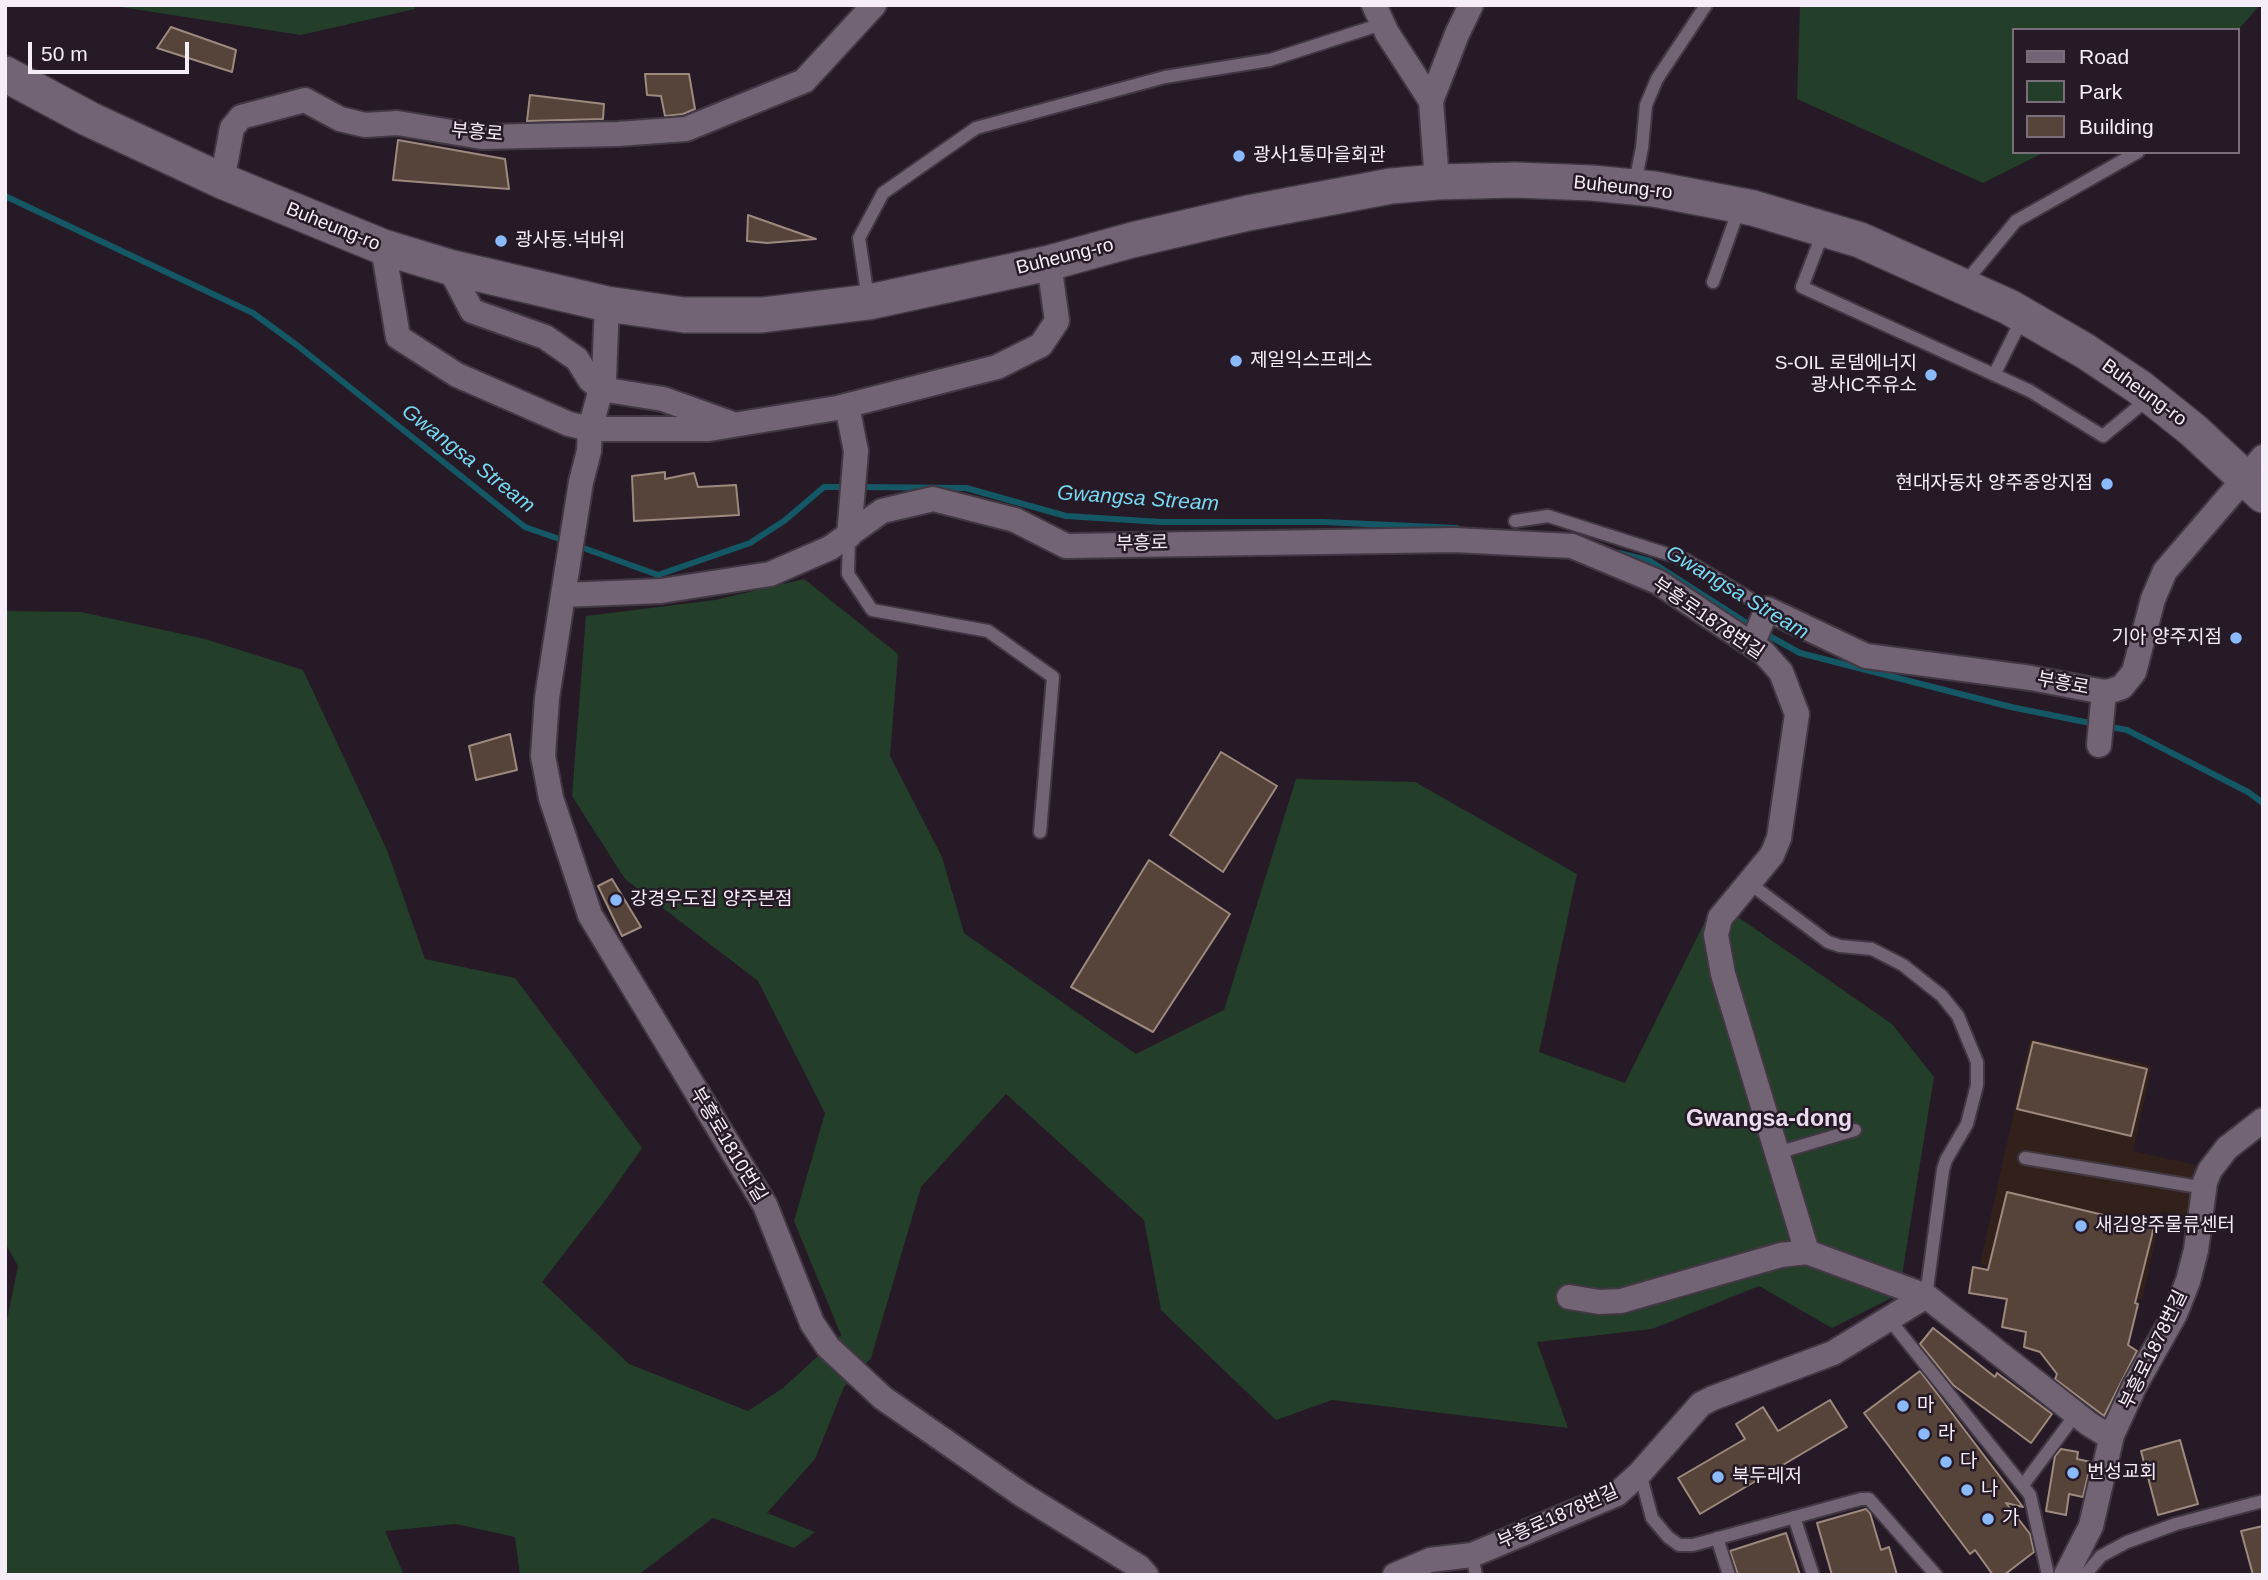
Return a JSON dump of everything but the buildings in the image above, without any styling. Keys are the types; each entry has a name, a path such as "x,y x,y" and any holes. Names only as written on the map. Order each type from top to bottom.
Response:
{"main road":[{"name":"Buheung-ro","path":"5,74 89,119 222,181 383,247 449,267 607,304"},
{"path":"5,103 89,119"},
{"name":"Buheung-ro","path":"869,302 1049,262 1248,213 1391,186 1437,182 1528,181 1634,187 1740,206 1824,229 1860,240 1963,285 2024,315 2085,351 2257,476"},
{"path":"607,304 697,315 762,315 869,302"}],"street":[{"name":"부흥로","path":"222,181 232,128 241,117 305,100 340,118 365,125 397,123 482,137 686,129 804,81 874,5"},
{"path":"1425,91 1471,5"},
{"path":"1381,20 1425,91 1437,182"},
{"path":"383,247 397,337 457,375 569,424 590,429 709,429 847,406 997,367 1041,345 1057,321 1049,262"},
{"path":"449,267 472,311 545,337 577,359 590,380 601,389 663,398 734,424"},
{"path":"590,429 604,378 607,304"},
{"path":"847,406 856,451 849,529"},
{"name":"부흥로1810번길","path":"590,429 589,451 581,482 547,698 543,757 551,798 590,915 765,1205 812,1323 828,1347 883,1398 1021,1494 1139,1567 1146,1575"},
{"name":"부흥로","path":"1765,613 1866,656 2031,678 2105,692 2122,687 2134,671 2153,599 2165,571 2257,476"},
{"name":"부흥로","path":"564,585 661,591 770,574 830,548 849,529 882,511 933,499 1015,520 1066,546 1454,540"},
{"name":"부흥로1878번길","path":"1454,540 1572,546 1657,582 1752,643 1781,672 1797,714 1779,838 1772,855 1720,918 1716,934 1723,974 1807,1252"},
{"path":"1752,643 1765,613"},
{"path":"2099,742 2105,692"},
{"name":"부흥로1878번길","path":"2066,1575 2091,1526 2112,1435 2135,1385 2175,1314 2188,1282 2196,1250 2205,1188 2217,1159 2236,1139 2263,1120"},
{"path":"1569,1297 1598,1302 1621,1301 1781,1255 1807,1252 1926,1296 2076,1415 2102,1432 2112,1435"},
{"name":"부흥로1878번길","path":"1395,1575 1430,1560 1474,1565 1617,1494 1640,1473 1700,1404 1833,1353 1926,1296"}],"lane":[{"path":"1634,187 1642,148 1646,105 1657,79 1706,5"},
{"path":"869,302 859,238 883,193 976,128 1165,78 1270,60 1381,20"},
{"path":"1963,285 2016,221 2134,154"},
{"path":"1713,282 1740,206"},
{"path":"1824,229 1802,288 2030,391 2103,436 2150,397"},
{"path":"1994,375 2024,315"},
{"path":"1515,521 1548,516 1686,560 1765,613"},
{"path":"849,529 848,574 872,610 988,631 1053,677 1040,832"},
{"path":"1749,883 1828,942 1872,949 1903,965 1942,996 1958,1016 1977,1062 1978,1085 1967,1124 1943,1170 1926,1296"},
{"path":"1777,1153 1855,1130"},
{"path":"2025,1158 2205,1188"},
{"path":"1889,1319 2033,1501 2048,1575"},
{"path":"2023,1485 2076,1415"},
{"name":"부흥로1878번길","path":"1640,1473 1652,1518 1679,1545 1686,1546 1869,1499 1937,1575"},
{"path":"2085,1575 2101,1556 2127,1542 2176,1524 2263,1501"},
{"path":"1794,1517 1813,1575"},
{"path":"1717,1538 1729,1575"}],"shaded area":[{"path":"2030,1039 2152,1066 2133,1151 2199,1166 2187,1216 2162,1211 2142,1300 1980,1264"}],"green space":[{"path":"108,5 415,5 415,9 301,35"},
{"path":"1800,5 2260,5 2240,28 2012,28 2012,154 2041,154 1983,183 1797,99"},
{"path":"804,579 898,654 890,756 942,857 964,933 1136,1054 1224,1010 1296,779 1415,782 1577,874 1539,1052 1625,1083 1715,901 1892,1024 1934,1077 1899,1294 1832,1328 1759,1286 1652,1329 1537,1342 1568,1428 1332,1400 1276,1420 1161,1310 1144,1220 1006,1094 921,1187 871,1358 844,1387 815,1459 767,1513 815,1532 794,1548 713,1518 638,1575 520,1575 515,1537 456,1524 385,1531 404,1575 5,1575 5,1329 18,1266 5,1243 5,611 81,612 205,639 303,670 387,850 425,959 515,978 642,1148 542,1282 629,1364 748,1411 783,1388 841,1335 794,1221 825,1113 758,981 625,879 572,796 586,616 715,600"}],"waterway":[{"name":"Gwangsa Stream","path":"5,196 253,313 525,527 565,541"},
{"name":"Gwangsa Stream","path":"578,546 658,575 750,543 784,521 824,487 849,487"},
{"name":"Gwangsa Stream","path":"860,487 966,488 1066,516 1162,522 1324,522 1457,528"},
{"name":"Gwangsa Stream","path":"1619,553 1650,561 1753,627"},
{"name":"Gwangsa Stream","path":"1762,632 1800,653 2011,707 2095,724"},
{"name":"Gwangsa Stream","path":"2105,726 2127,730 2248,792 2263,803"}],"place":[{"name":"광사1통마을회관","path":"1239,156"},
{"name":"광사동.넉바위","path":"501,241"},
{"name":"제일익스프레스","path":"1236,361"},
{"name":"S-OIL 로뎀에너지 광사IC주유소","path":"1931,375"},
{"name":"현대자동차 양주중앙지점","path":"2107,484"},
{"name":"기아 양주지점","path":"2236,638"},
{"name":"강경우도집 양주본점","path":"616,900"},
{"name":"새김양주물류센터","path":"2081,1226"},
{"name":"마","path":"1903,1406"},
{"name":"라","path":"1924,1434"},
{"name":"다","path":"1946,1462"},
{"name":"번성교회","path":"2073,1473"},
{"name":"북두레저","path":"1718,1477"},
{"name":"나","path":"1967,1490"},
{"name":"가","path":"1988,1519"}],"district":[{"name":"Gwangsa-dong","path":"1769,1120"}]}
